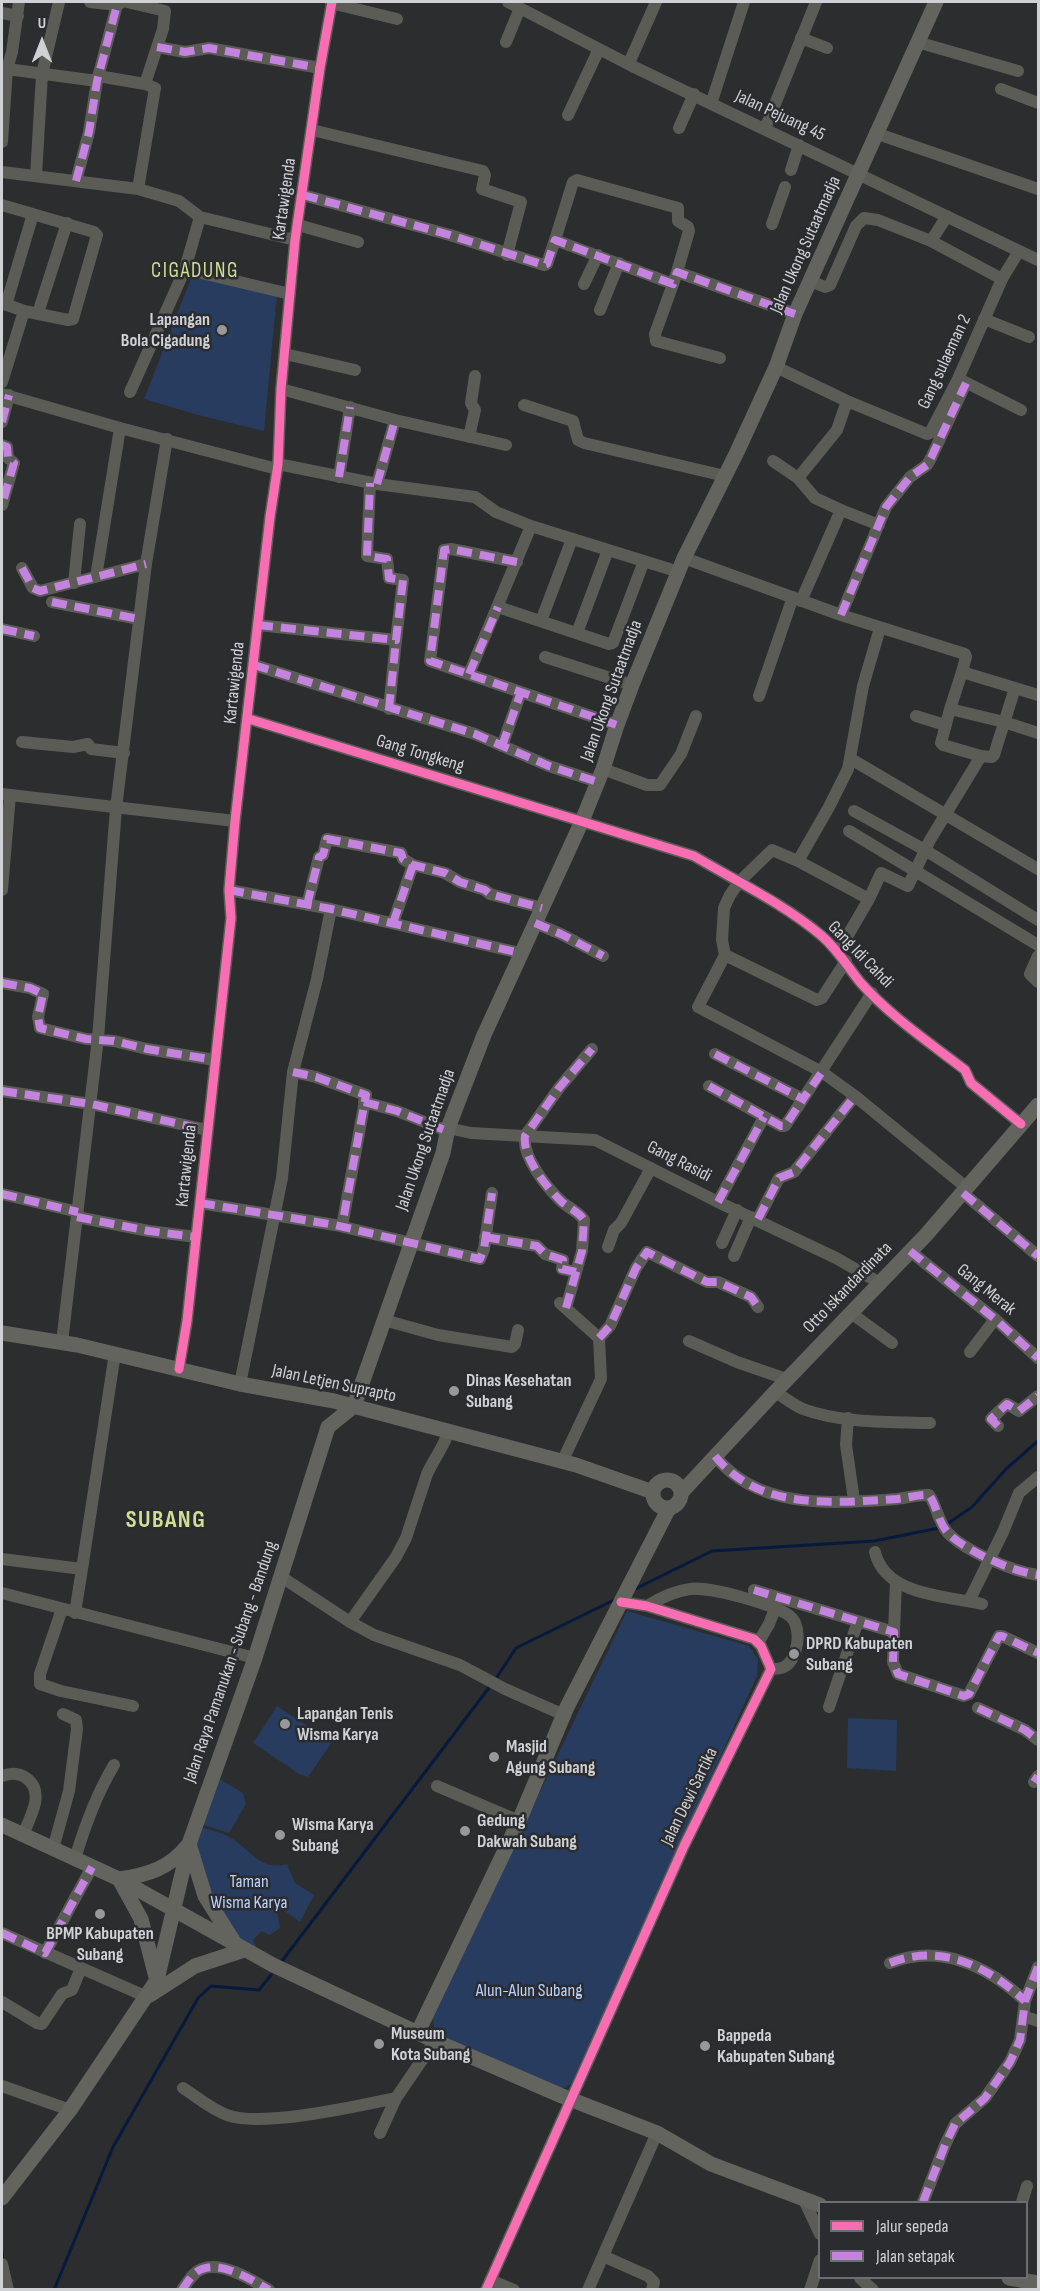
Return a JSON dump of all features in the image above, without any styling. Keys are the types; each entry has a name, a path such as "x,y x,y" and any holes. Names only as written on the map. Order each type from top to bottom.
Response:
{"main road":[{"name":"Jalan Ukong Sutaatmadja","path":"354,1406 442,1153 447,1129 484,1035 601,776 632,685 681,565 776,367 795,314 936,2"},
{"name":"Otto Iskandardinata","path":"681,1493 786,1379 910,1251 965,1191 1038,1105"},
{"name":"Jalan Letjen Suprapto","path":"2,1333 62,1342 240,1384 354,1406 562,1462 654,1492"},
{"path":"319,1398 328,1427 354,1406"},
{"name":"Jalan Raya Pamanukan - Subang - Bandung","path":"3,2196 70,2110 157,1980 189,1844 255,1658 328,1427"},
{"path":"418,2032 519,1821 564,1715 669,1508 677,1504 681,1493 675,1482 666,1480 658,1484 654,1492 657,1504 669,1508"},
{"path":"2,1826 119,1879 277,1967 435,2041 657,2133 711,2164 818,2205"},
{"path":"119,1879 141,1876 164,1867 180,1855 189,1844"},
{"path":"189,1844 206,1896 240,1947"},
{"path":"119,1879 141,1918 157,1980"},
{"path":"147,1997 195,1966 240,1947"},
{"path":"1019,2279 1038,2283"}],"street":[{"path":"2,142 6,66 18,16 19,2"},
{"path":"36,176 42,74 59,2"},
{"path":"90,2 167,6 157,47 144,84"},
{"path":"331,2 397,19"},
{"name":"Kartawigenda","path":"179,1369 187,1321 231,918 229,890 235,821 249,719 270,517 278,466 281,389 295,240 331,2"},
{"path":"631,64 656,2"},
{"path":"711,104 744,2"},
{"path":"765,129 816,2"},
{"path":"76,181 89,132 98,79 122,3"},
{"path":"506,42 511,3"},
{"name":"Jalan Pejuang 45","path":"511,3 711,104 1038,260"},
{"path":"2,13 18,16"},
{"path":"801,38 827,48"},
{"path":"917,42 1018,71"},
{"path":"157,47 184,52 214,49 320,68"},
{"path":"568,115 600,49"},
{"path":"6,66 42,74 144,84 153,87 155,90 138,189"},
{"path":"1001,89 1038,103"},
{"path":"680,128 694,94"},
{"path":"312,130 483,171 485,175 482,189 521,202 507,255"},
{"path":"875,134 1038,189"},
{"path":"791,170 799,145"},
{"path":"2,172 138,189 179,201 200,217 295,240"},
{"path":"303,195 450,235 507,255 546,265 557,241 573,182 577,180 678,208 678,221 688,227 689,231 655,334 656,341 720,358"},
{"path":"772,224 785,187"},
{"path":"2,206 33,214 67,223 97,235 74,317 68,320 24,311 4,304 33,214"},
{"path":"931,241 947,216"},
{"path":"130,392 184,269 200,217"},
{"path":"810,281 825,287 830,285 856,226 864,218 879,220 931,241 1002,279"},
{"path":"38,313 67,223"},
{"path":"298,225 358,242"},
{"path":"557,241 673,284"},
{"name":"Gang sulaeman 2","path":"776,367 847,401 930,434 962,381 984,320 1002,279 1019,251"},
{"path":"584,284 598,255"},
{"path":"600,310 619,264"},
{"path":"184,269 290,294"},
{"path":"677,272 795,314"},
{"path":"2,382 24,311"},
{"path":"984,320 1029,337"},
{"path":"285,354 355,370"},
{"path":"469,437 475,410 471,403 475,376"},
{"path":"841,615 883,512 910,477 927,465 962,381 1021,410"},
{"path":"281,389 395,420 506,445"},
{"path":"2,422 5,395 120,428 278,466 374,483 475,497 496,512 531,526 644,561 681,565 797,599 965,654 941,743 981,756 994,755 1015,688"},
{"path":"798,478 837,430 847,401"},
{"path":"524,405 573,421 578,440 584,443 725,476"},
{"path":"339,477 350,406"},
{"path":"389,709 403,580 389,578 387,559 367,557 369,510 374,483 395,420"},
{"path":"96,577 120,428"},
{"path":"62,1342 98,1038 116,808 146,564 167,439"},
{"path":"2,445 7,447 8,458 14,463 2,505"},
{"path":"773,460 798,478 815,498 879,525"},
{"path":"759,696 797,599 840,510"},
{"path":"74,583 80,524"},
{"path":"469,674 531,526"},
{"path":"541,621 572,539"},
{"path":"517,561 452,549 444,550 430,661 617,725"},
{"path":"577,633 608,550"},
{"path":"76,554 99,557"},
{"path":"498,607 609,644 613,643 644,561"},
{"path":"22,568 36,590 44,590 146,564"},
{"path":"52,602 139,619"},
{"path":"258,625 396,640"},
{"path":"798,861 830,807 851,759 863,686 880,628"},
{"path":"2,629 34,636"},
{"path":"545,657 632,685"},
{"path":"254,665 475,734 549,766 647,785 660,785 681,754 696,716"},
{"path":"962,672 1038,695"},
{"path":"502,746 521,692"},
{"path":"950,709 1038,733"},
{"path":"916,716 945,725"},
{"name":"Gang Tongkeng","path":"249,719 582,821"},
{"path":"22,742 73,747 88,744 91,749 124,753"},
{"path":"725,955 817,1000 822,998 881,873 908,886 945,814 981,756"},
{"path":"851,759 1038,869"},
{"path":"2,890 6,794 235,821"},
{"path":"854,811 925,850 1038,920"},
{"name":"Gang Idi Cahdi","path":"582,821 694,856 739,882 820,935 842,956 860,982 893,1014 965,1070 971,1083 1021,1124"},
{"path":"849,831 1038,945"},
{"path":"307,905 319,857 323,855 327,839 401,853 403,859 413,864 444,873 490,894 542,908"},
{"path":"869,899 773,850 739,882 730,895 724,908 722,940 725,955 698,1006 822,1072 855,1096 1038,1256"},
{"path":"393,923 413,864"},
{"path":"229,890 331,909 520,953"},
{"path":"240,1384 282,1178 293,1072 317,979 331,909"},
{"path":"535,923 603,956"},
{"path":"1038,956 1030,974 1038,982"},
{"path":"2,983 30,988 44,994 38,1017 40,1028 86,1039 98,1038 215,1060"},
{"path":"709,1086 784,1126 822,1072 872,993"},
{"path":"562,1462 601,1379 599,1338 563,1305 582,1251 585,1225 583,1217 554,1194 528,1160 525,1136 559,1088 592,1049"},
{"path":"715,1054 803,1099"},
{"path":"293,1072 316,1077 366,1095 342,1226"},
{"path":"2,1091 91,1104 186,1123 207,1130"},
{"path":"734,1256 779,1178 794,1172 855,1096"},
{"name":"Gang Rasidi","path":"364,1102 447,1129 471,1133 595,1140 836,1258 880,1283"},
{"path":"718,1202 764,1117"},
{"path":"608,1247 614,1230 621,1224 651,1168"},
{"path":"200,1203 342,1226 480,1258 484,1249 492,1193"},
{"path":"2,1194 77,1215 149,1231 196,1237"},
{"path":"722,1243 737,1210"},
{"path":"485,1237 537,1246 545,1254 563,1260 562,1269 576,1272"},
{"name":"Gang Merak","path":"910,1251 1038,1356"},
{"path":"599,1338 610,1326 636,1268 647,1252 707,1282 718,1282 751,1296 758,1307"},
{"path":"851,1312 892,1343"},
{"path":"970,1352 995,1319"},
{"path":"384,1320 438,1335 512,1347 515,1344 518,1330"},
{"path":"689,1341 737,1362 786,1379"},
{"path":"75,1613 115,1353"},
{"path":"775,1392 803,1409 881,1422 930,1423"},
{"path":"998,1426 991,1419 1007,1404 1019,1411 1038,1396"},
{"path":"848,1418 846,1445 854,1500"},
{"path":"350,1622 396,1557 406,1538 427,1474 442,1451 449,1431"},
{"path":"715,1456 727,1472 735,1478 772,1496 782,1498 817,1501 929,1495 936,1513 949,1533 989,1558 1026,1573 1038,1575"},
{"path":"969,1601 1021,1490 1038,1477"},
{"path":"875,1552 877,1560 887,1575 896,1581 937,1595 982,1604"},
{"path":"2,1559 82,1569"},
{"path":"280,1576 374,1635 460,1665 505,1689 564,1715"},
{"path":"896,1581 893,1662 898,1674 964,1696 969,1694 999,1636 1038,1653"},
{"path":"621,1602 647,1606 754,1639 771,1669 782,1669 788,1665 799,1638 797,1626 791,1617 775,1609 715,1590 692,1588 660,1598 647,1606"},
{"path":"754,1590 894,1632"},
{"path":"2,1593 255,1658"},
{"path":"62,1609 40,1674 40,1684 61,1691 134,1706"},
{"path":"758,1643 770,1624 775,1609"},
{"path":"829,1707 858,1621"},
{"name":"Jalan Dewi Sartika","path":"488,2285 684,1846 771,1669"},
{"path":"978,1708 1024,1730 1038,1740"},
{"path":"52,1849 69,1791 77,1729 76,1720 63,1714"},
{"path":"75,1859 90,1810 100,1787 114,1765"},
{"path":"2,1776 13,1773 21,1774 27,1777 34,1787 35,1803 23,1835"},
{"path":"437,1786 519,1821"},
{"path":"45,1953 92,1867"},
{"path":"2,1933 147,1997"},
{"path":"890,1963 908,1956 927,1954 970,1964 1006,1983 1025,2001"},
{"path":"923,2201 955,2124 985,2098 1010,2062 1020,2040 1025,2001 1038,1967"},
{"path":"2,2002 42,2024 62,1994 72,1990 81,1968"},
{"path":"1023,2016 1038,2020"},
{"path":"380,2133 396,2098 435,2041"},
{"path":"2,2086 70,2110"},
{"path":"183,2088 228,2116 258,2119 350,2108 396,2098"},
{"path":"588,2289 657,2133"},
{"path":"1022,2201 1027,2187"},
{"path":"803,2198 818,2232"},
{"path":"603,2256 648,2276 654,2282 652,2289"},
{"path":"810,2289 818,2263"},
{"path":"2,2264 8,2289"},
{"path":"182,2289 193,2275 201,2269 210,2268 230,2270 269,2289"},
{"path":"488,2285 511,2289"}],"green space":[{"name":"Lapangan Bola Cigadung","path":"192,276 277,294 264,431 144,399"},
{"name":"Alun-Alun Subang","path":"627,1611 749,1646 758,1659 757,1676 571,2084 561,2090 436,2037 432,2016"},
{"name":"Lapangan Tenis Wisma Karya","path":"277,1706 332,1742 308,1777 299,1774 253,1743"},
{"path":"848,1718 897,1720 896,1771 847,1768"},
{"path":"216,1777 243,1793 246,1804 229,1833 200,1824"},
{"name":"Taman Wisma Karya","path":"200,1827 228,1836 269,1865 287,1864 295,1883 314,1895 300,1922 282,1909 277,1911 280,1928 270,1935 262,1931 253,1940 258,1951 238,1939 210,1894 194,1845"}],"waterway":[{"path":"947,1524 972,1507 1006,1469 1038,1441"},
{"path":"635,1589 712,1551 874,1541 939,1528"},
{"path":"495,1680 516,1648 616,1599"},
{"path":"282,1961 491,1685"},
{"path":"54,2290 113,2147 198,1998 211,1986 259,1990 271,1975"},
{"path":"2,2253 3,2261"}],"marked path":[{"path":"76,181 89,132 97,81 117,5"},
{"path":"157,47 185,52 209,48 320,68"},
{"path":"303,195 450,235 544,265 547,264 555,240 673,284 677,272 795,314"},
{"path":"841,615 886,507 910,477 927,465 966,383"},
{"path":"2,422 9,395"},
{"path":"339,477 350,407"},
{"path":"377,484 395,420"},
{"path":"2,445 7,447 8,458 14,463 2,505"},
{"path":"258,625 396,640 403,580 389,578 387,559 367,556 370,483"},
{"path":"517,562 451,549 444,550 430,661 617,725"},
{"path":"22,568 33,588 40,591 146,564"},
{"path":"52,602 139,619"},
{"path":"469,674 498,607"},
{"path":"2,629 34,636"},
{"path":"389,709 396,640"},
{"path":"254,665 475,734 549,766 598,782"},
{"path":"502,746 521,692"},
{"path":"307,905 319,857 323,855 327,839 401,853 403,859 413,865 445,873 460,882 485,890 490,894 542,908"},
{"path":"393,923 413,865"},
{"path":"229,890 331,909 520,953"},
{"path":"535,923 603,956"},
{"path":"2,983 30,988 43,994 38,1017 40,1028 86,1039 114,1041 215,1060"},
{"path":"566,1308 582,1251 584,1220 562,1202 543,1181 527,1153 525,1136 559,1088 592,1049"},
{"path":"715,1054 803,1099 822,1072"},
{"path":"293,1072 316,1077 366,1095 342,1226"},
{"path":"709,1086 781,1126 785,1126 803,1099"},
{"path":"2,1091 91,1104 207,1130"},
{"path":"758,1219 779,1178 794,1172 855,1096"},
{"path":"364,1102 397,1111 447,1131"},
{"path":"718,1202 764,1117"},
{"path":"200,1203 335,1225 480,1259 484,1249 492,1193"},
{"path":"963,1193 1038,1256"},
{"path":"2,1194 78,1212"},
{"path":"77,1217 149,1231 196,1237"},
{"path":"485,1237 537,1246 545,1254 563,1260 562,1269 576,1272"},
{"path":"910,1251 995,1319 1038,1358"},
{"path":"599,1338 610,1326 636,1268 647,1252 707,1282 718,1282 751,1297 758,1307"},
{"path":"998,1426 991,1419 1007,1404 1019,1411 1038,1396"},
{"path":"715,1456 733,1474 753,1486 775,1495 798,1500 848,1502 929,1495 945,1529 956,1540 990,1560 1038,1575"},
{"path":"754,1590 894,1632 893,1662 898,1674 964,1696 969,1694 999,1636 1038,1653"},
{"path":"978,1708 1025,1730 1038,1740"},
{"path":"1034,1782 1038,1776"},
{"path":"2,1933 45,1953 92,1867"},
{"path":"890,1963 909,1957 927,1956 962,1961 995,1977 1025,2001"},
{"path":"923,2201 955,2124 985,2098 1010,2062 1020,2040 1025,2001 1038,1967"},
{"path":"182,2290 196,2273 210,2267 228,2269 269,2290"}],"cycle path":[{"path":"179,1369 187,1321 231,918 229,890 235,821 278,464 281,389 295,240 332,2"},
{"path":"249,719 694,856 776,903 822,936 838,952 860,982 884,1006 965,1070 971,1083 1021,1124"},
{"path":"486,2290 684,1846 771,1669 761,1646 754,1639 647,1606 621,1602"}],"place":[{"name":"Lapangan Bola Cigadung","path":"222,330"},
{"name":"Dinas Kesehatan Subang","path":"454,1391"},
{"name":"DPRD Kabupaten Subang","path":"794,1654"},
{"name":"Lapangan Tenis Wisma Karya","path":"285,1724"},
{"name":"Masjid Agung Subang","path":"494,1757"},
{"name":"Gedung Dakwah Subang","path":"465,1831"},
{"name":"Wisma Karya Subang","path":"280,1835"},
{"name":"BPMP Kabupaten Subang","path":"100,1914"},
{"name":"Museum Kota Subang","path":"379,2044"},
{"name":"Bappeda Kabupaten Subang","path":"705,2046"}],"district":[{"name":"CIGADUNG","path":"195,272"},
{"name":"SUBANG","path":"166,1521"}]}
